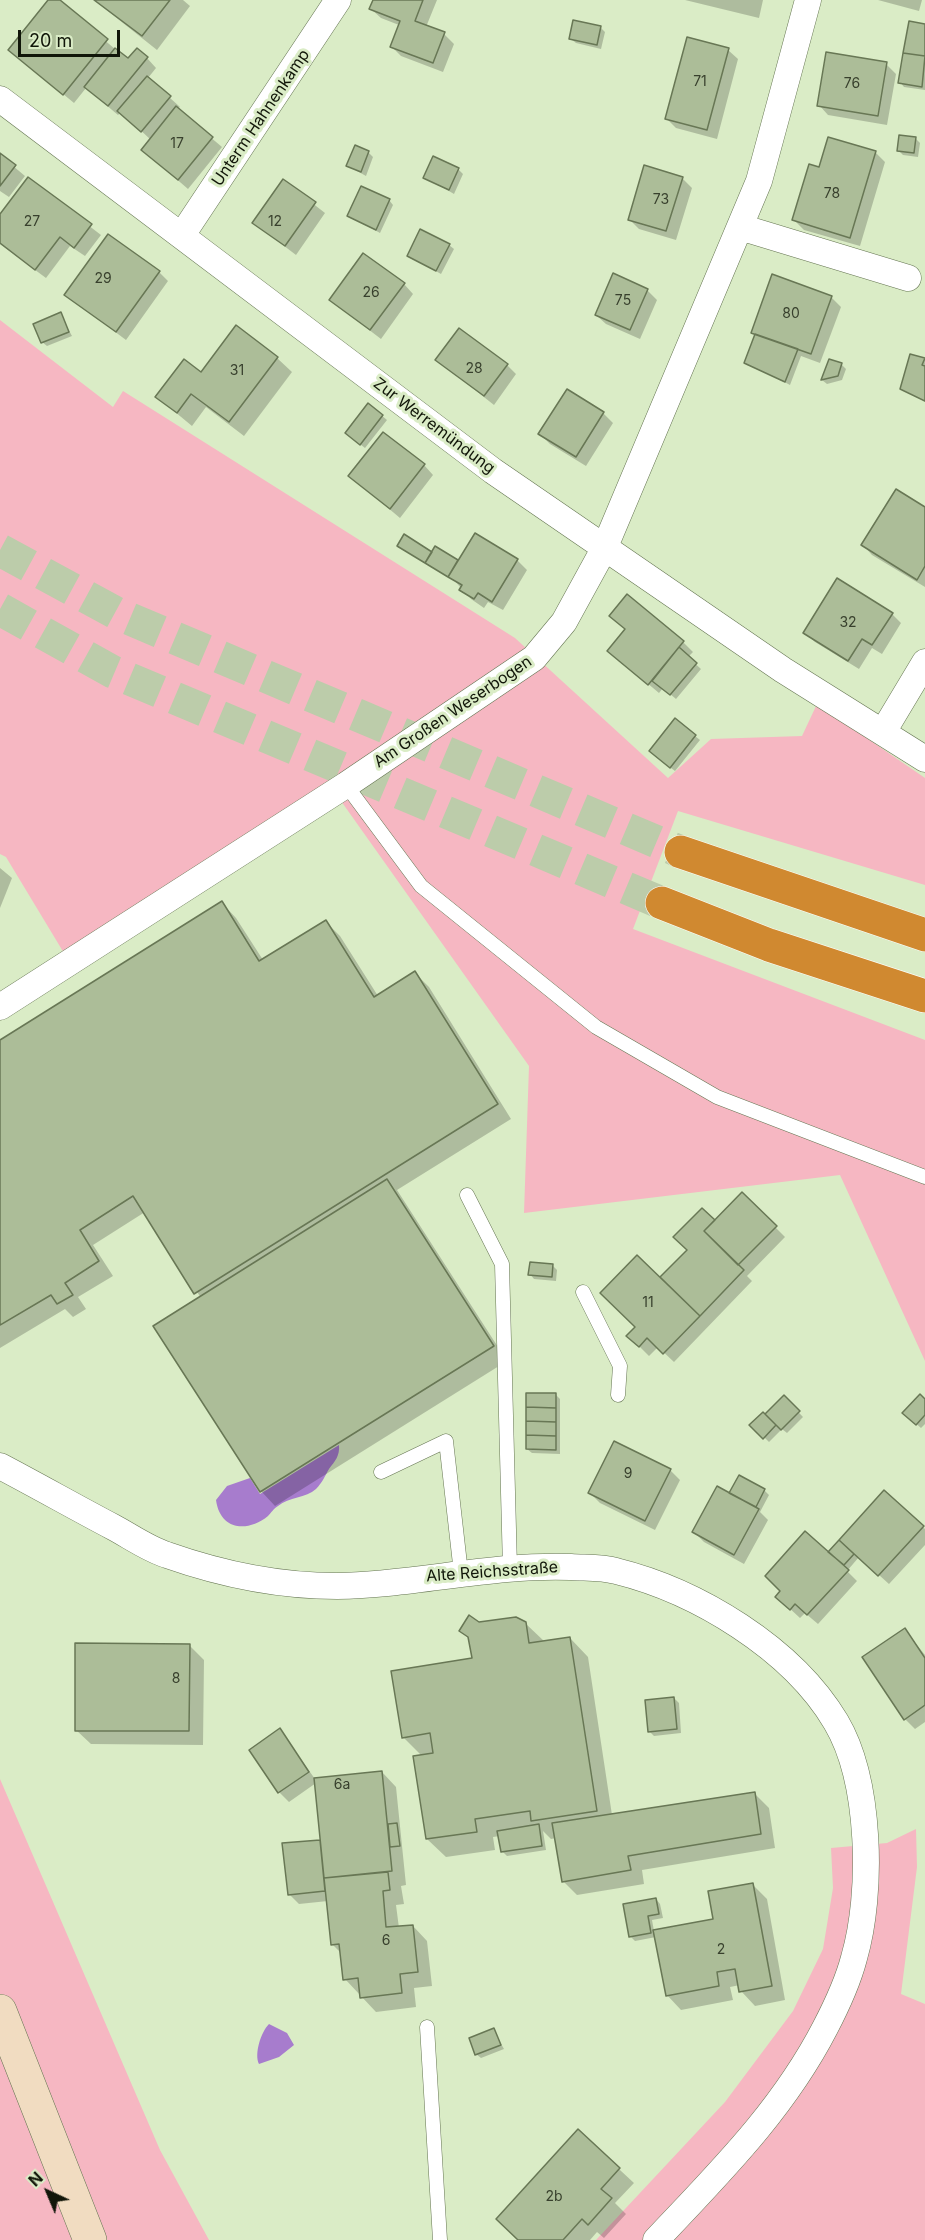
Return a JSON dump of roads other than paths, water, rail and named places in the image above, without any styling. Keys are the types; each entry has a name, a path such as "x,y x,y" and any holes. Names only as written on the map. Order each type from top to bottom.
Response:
{"highway":[{"path":"681,852 925,935"},
{"path":"662,903 769,945 925,996"}],"street":[{"name":"Unterm Hahnenkamp","path":"182,235 338,0"},
{"name":"Am Großen Weserbogen","path":"0,1007 346,785 534,658 564,622 604,549 759,181 808,0"},
{"name":"Zur Werremündung","path":"0,99 493,471 783,670 925,759"},
{"path":"740,227 908,279"},
{"path":"883,732 925,662"},
{"name":"Alte Reichsstraße","path":"0,1466 164,1554 247,1577 291,1584 339,1586 540,1566 610,1569 654,1581 709,1608 758,1639 802,1679 837,1723 856,1774 867,1878 854,1959 826,2027 785,2093 750,2141 656,2240"},
{"path":"0,2011 90,2240"}],"lane":[{"path":"346,785 421,886 596,1027 717,1097 925,1177"},
{"path":"467,1195 502,1264 510,1569"},
{"path":"583,1292 620,1366 618,1395"},
{"path":"381,1472 446,1441 461,1573"},
{"path":"427,2027 440,2240"}],"tunnel":[{"path":"0,550 116,613 681,852"},
{"path":"0,609 113,672 662,903"}]}
